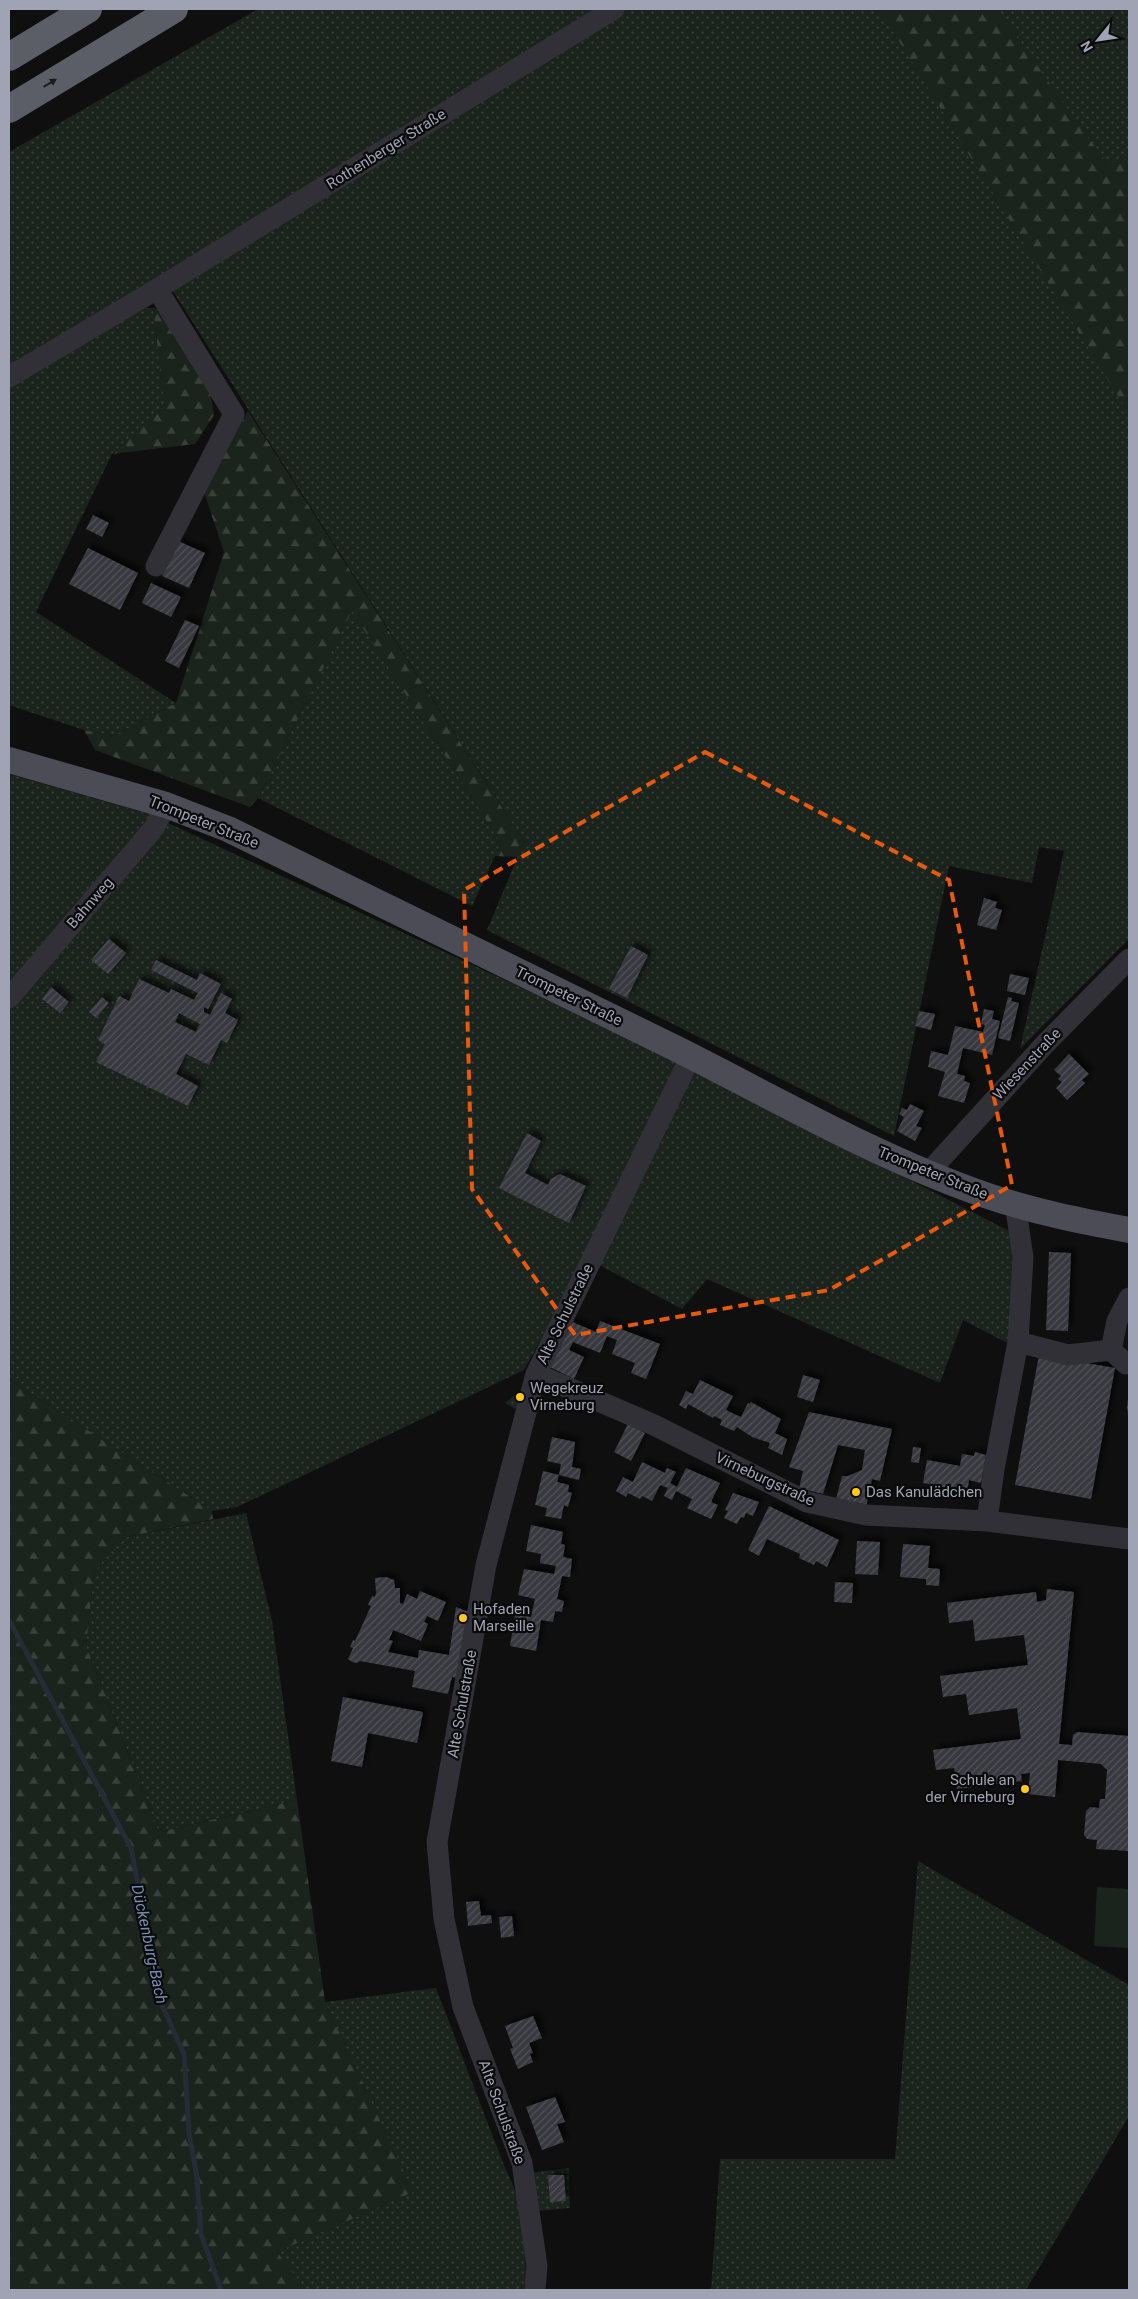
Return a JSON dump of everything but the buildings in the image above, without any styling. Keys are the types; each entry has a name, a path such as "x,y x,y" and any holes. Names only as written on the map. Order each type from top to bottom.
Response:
{"highway":[{"path":"9,57 88,9"},
{"path":"9,108 174,9"}],"main road":[{"name":"Trompeter Straße","path":"9,760 166,805 228,829 691,1056 861,1143 928,1173 986,1195 1065,1218 1129,1230"}],"street":[{"name":"Rothenberger Straße","path":"9,377 157,289 614,9"},
{"path":"156,566 234,414 157,289"},
{"name":"Bahnweg","path":"9,998 154,828 166,805"},
{"name":"Wiesenstraße","path":"928,1173 1045,1044 1129,959"},
{"name":"Alte Schulstraße","path":"536,2290 536,2266 522,2162 464,2007 444,1919 437,1842 486,1564 536,1374 691,1056"},
{"path":"987,1521 994,1469 1018,1342 1022,1257 1015,1203"},
{"path":"1111,1350 1116,1321 1129,1298"},
{"path":"1018,1342 1068,1355 1111,1350 1126,1364 1129,1363"},
{"name":"Virneburgstraße","path":"536,1374 654,1425 807,1502 866,1515 987,1521 1129,1539"}],"highlighted area":[{"path":"705,752 949,880 1012,1185 829,1290 575,1335 472,1189 464,890"}],"green space":[{"path":"258,9 1129,9 1129,939 1020,1049 1064,851 1039,847 1032,883 949,866 894,1136 487,930 524,842 162,274 9,368 9,152"},
{"path":"879,9 997,9 1107,164 1129,156 1129,425 1126,409"},
{"path":"139,308 153,308 165,403 112,454 36,612 176,703 113,736 84,730 9,705 9,387"},
{"path":"153,308 160,310 210,391 214,415 195,444 112,454 164,403"},
{"path":"248,411 524,842 518,857 495,856 501,843 352,611 258,798 250,807 95,750 84,730 113,736 176,703 224,552 203,489"},
{"path":"352,610 501,843 472,906 258,798"},
{"path":"9,774 149,814 674,1059 1021,1237 1011,1345 963,1320 940,1383 707,1279 682,1309 586,1258 524,1370 237,1507 212,1511 9,1379"},
{"path":"9,1379 212,1511 213,1519 118,1539 94,1573 86,1646 159,1832 297,1800 325,2002 413,2192 277,2252 306,2290 9,2290"},
{"path":"521,1390 527,1394 521,1412 505,1403"},
{"path":"246,1513 272,1621 297,1800 159,1832 86,1646 94,1573 118,1539"},
{"path":"918,1861 1129,1985 1129,2116 1026,2290 711,2290 720,2159 895,2159"},
{"path":"1097,1887 1129,1889 1129,1948 1094,1946"},
{"path":"436,1988 503,2163 522,2206 527,2290 306,2290 276,2252 412,2192 325,2002"},
{"path":"569,2168 570,2208 536,2211 530,2173"}],"waterway":[{"name":"Dückenburg-Bach","path":"9,1620 131,1848 161,2003 184,2054 189,2132 197,2178 201,2234 221,2290"}],"place":[{"name":"Wegekreuz Virneburg","path":"520,1397"},
{"name":"Das Kanulädchen","path":"856,1492"},
{"name":"Hofaden Marseille","path":"463,1618"},
{"name":"Schule an der Virneburg","path":"1025,1789"}]}
